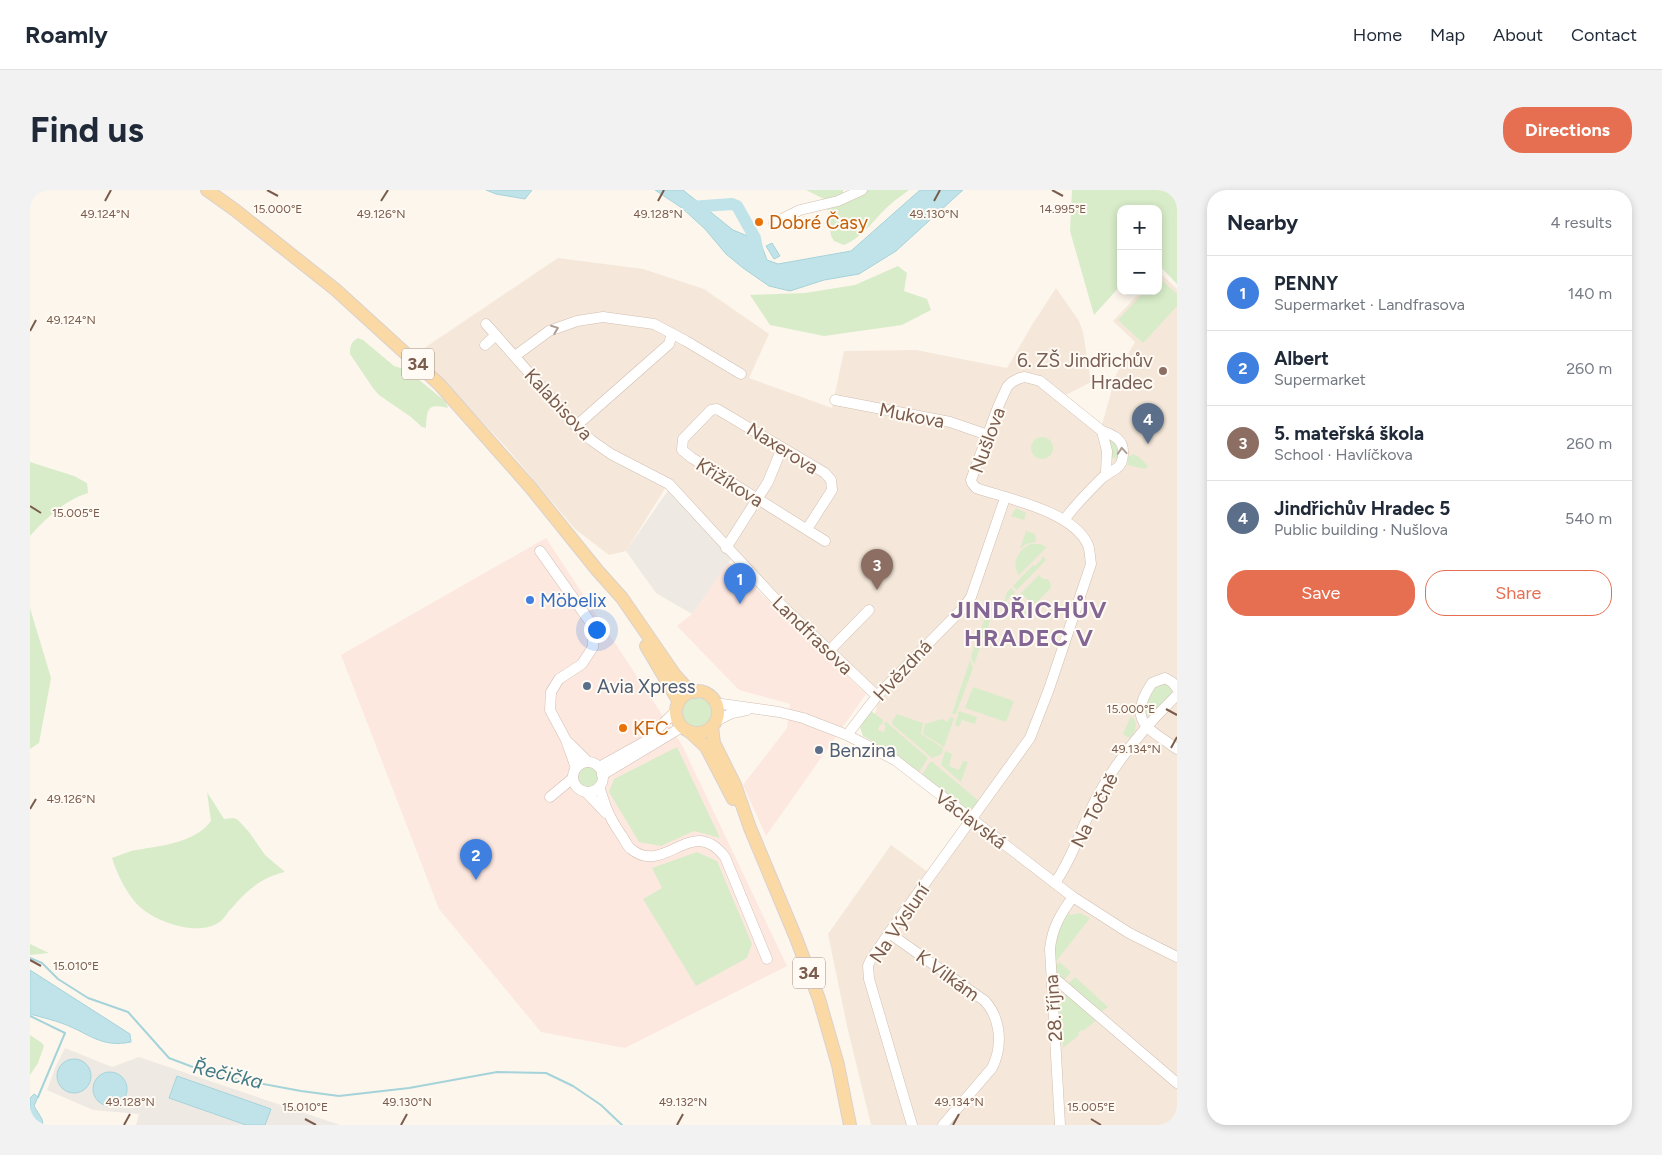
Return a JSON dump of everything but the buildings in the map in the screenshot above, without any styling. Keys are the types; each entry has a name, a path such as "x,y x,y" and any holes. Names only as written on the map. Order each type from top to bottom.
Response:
{"main road":[{"name":"34","path":"207,190 336,290 439,384 531,488 622,598 675,675 695,692"},
{"name":"34","path":"597,570 659,667 678,706"},
{"path":"695,692 707,694 715,703 717,714 714,724 703,732 686,730 677,720 678,706 686,695 695,692"},
{"name":"34","path":"714,724 714,743 735,785 750,828 819,999 838,1065 850,1125"},
{"name":"34","path":"686,730 706,748 750,828"}],"street":[{"path":"774,223 800,210 838,201 862,190"},
{"path":"515,356 548,331 577,321 603,317 654,324 740,374"},
{"name":"Kalabisova","path":"486,324 576,426 591,440 612,454 669,484"},
{"path":"485,345 496,334"},
{"path":"576,426 670,344 672,334"},
{"name":"Nušlova","path":"1005,498 976,488 971,480 998,407 1008,388 1012,382 1026,377 1040,381 1102,431 1113,435 1121,442 1123,450 1121,463 1115,469 1106,473"},
{"name":"Mukova","path":"835,400 950,422 988,435"},
{"name":"Naxerova","path":"711,410 721,410 825,473 831,480 832,490 806,529"},
{"name":"Křižíkova","path":"711,410 682,439 682,450 825,541"},
{"path":"1005,498 1065,519 1106,473 1107,451 1102,431"},
{"path":"726,548 768,482 782,448"},
{"name":"Landfrasova","path":"669,484 726,548 778,602 877,696"},
{"name":"Hvězdná","path":"847,735 877,696 964,607 978,581 1005,498"},
{"name":"Na Výsluní","path":"912,1125 868,976 868,966 1030,738 1049,690 1091,564 1088,545 1075,527 1065,519"},
{"path":"540,552 593,626 594,647 582,664 559,679 551,692 550,710 566,740 574,773 574,784 610,817"},
{"path":"829,651 869,610"},
{"path":"1177,688 1165,678 1152,684 1141,704 1140,712 1145,727 1177,748"},
{"name":"Na Točně","path":"1055,883 1064,870 1093,806 1112,771 1145,727 1177,694"},
{"name":"Václavská","path":"715,703 803,718 847,735 895,760 1073,897 1129,933 1177,957"},
{"path":"601,771 644,742 678,706"},
{"name":"Václavská","path":"714,724 732,713 753,709"},
{"path":"601,771 686,730"},
{"path":"566,740 588,762 601,771"},
{"path":"588,762 581,764 550,797 582,790 595,790 601,783 601,771"},
{"path":"599,787 610,817 629,848 640,855 652,857 666,853 689,842 706,841 717,847 725,857 767,959"},
{"name":"28. října","path":"1060,1125 1050,949 1053,932 1060,916 1073,897"},
{"name":"K Vilkám","path":"890,933 980,996 990,1006 994,1016 999,1040 996,1060 992,1068 944,1125"},
{"path":"1052,976 1177,1083"}],"shaded area":[{"path":"558,258 643,269 704,289 769,334 749,378 832,408 844,351 916,350 1007,368 1056,288 1079,321 1083,332 1091,382 1066,395 1101,428 1116,375 1135,342 1113,321 1137,295 1162,295 1162,275 1177,289 1177,1125 871,1125 847,1026 828,934 891,845 928,872 971,814 870,731 880,695 772,588 671,479 626,551 609,555 575,529 506,447 417,353"},
{"path":"669,489 731,559 692,614 656,593 626,551"},
{"path":"546,538 682,745 787,966 625,1048 541,1032 439,909 341,655"},
{"path":"728,562 866,694 766,836 743,785 787,728 790,704 739,690 677,626 692,614"},
{"path":"65,1048 112,1067 139,1057 340,1125 136,1125 139,1114 93,1110 47,1090"}],"green space":[{"path":"806,190 843,190 843,197 826,200"},
{"path":"868,190 909,190 887,207 864,231 851,241 844,245 834,241 831,236 827,207"},
{"path":"1072,190 1177,190 1177,284 1162,268 1162,205 1117,205 1117,289 1094,315 1070,231"},
{"path":"898,266 907,273 904,291 927,299 931,310 902,325 824,336 770,325 750,295 805,293 855,285"},
{"path":"1162,281 1177,294 1177,306 1143,343 1118,320 1141,295 1162,295"},
{"path":"358,338 394,366 407,370 446,402 448,408 432,407 428,412 426,428 379,395 350,354 351,344"},
{"path":"1042,437 1050,440 1053,448 1050,456 1042,459 1034,456 1031,448 1034,440"},
{"path":"1113,438 1119,451 1117,459 1110,457 1109,439"},
{"path":"1133,454 1148,466 1145,469 1128,465 1128,457"},
{"path":"30,462 74,476 87,483 88,493 71,500 56,510 30,536"},
{"path":"1016,508 1026,513 1024,520 1011,516"},
{"path":"1026,531 1035,534 1036,542 1026,544 1020,549"},
{"path":"1031,544 1040,544 1047,547 1019,575 1015,566 1017,557 1023,549"},
{"path":"881,555 892,562 894,569 891,573 884,568 878,558"},
{"path":"1042,556 1046,560 1017,590 1013,586 1033,565 1035,566 1042,559"},
{"path":"1039,575 1043,579 1048,579 1051,585 1050,589 1036,603 1032,604 1021,593"},
{"path":"1011,588 1015,592 994,614 990,610 999,600 1005,600 1006,594"},
{"path":"1016,596 1019,598 1015,611 1002,608"},
{"path":"1022,601 1033,611 1030,617 1017,612"},
{"path":"30,608 51,678 39,743 30,749"},
{"path":"987,612 992,616 984,637 978,642 977,640"},
{"path":"981,643 974,665 971,656 975,645"},
{"path":"970,660 973,668 956,714 952,714"},
{"path":"1161,684 1169,685 1172,689 1172,694 1148,716 1143,710 1155,687"},
{"path":"973,687 1014,701 1006,722 965,708"},
{"path":"697,696 708,701 713,712 708,723 697,728 686,723 681,712 686,701"},
{"path":"871,711 883,720 878,730 884,732 885,721 928,758 919,772 893,753 863,736 860,727"},
{"path":"959,711 977,717 975,724 962,720 959,727 955,725"},
{"path":"897,714 923,723 921,734 943,748 942,754 932,758 892,724"},
{"path":"1131,716 1135,721 1136,727 1129,738 1123,734"},
{"path":"950,717 954,718 944,747 923,734 925,724 942,719 948,722"},
{"path":"677,747 720,838 694,831 661,846 639,842 609,792 614,779"},
{"path":"945,751 952,754 949,766 959,770 963,761 968,762 961,782 941,765"},
{"path":"930,762 980,802 968,810 922,775"},
{"path":"584,767 592,767 598,773 598,781 592,787 584,787 578,781 578,773"},
{"path":"207,792 224,819 234,818 238,820 265,855 285,872 269,877 255,885 243,895 222,920 213,926 190,928 177,926 153,916 135,902 119,876 112,858 131,851 174,843 195,835 204,829 211,821"},
{"path":"697,852 717,861 752,944 747,958 696,986 643,899 662,888 652,868"},
{"path":"1069,913 1070,915 1080,913 1090,918 1054,964 1055,943 1058,931"},
{"path":"30,944 49,953 30,955"},
{"path":"1059,962 1071,972 1064,980 1056,973 1054,967"},
{"path":"1075,977 1108,1007 1101,1012 1068,984"},
{"path":"1067,994 1098,1019 1083,1031 1081,1030 1078,1033 1079,1035 1063,1048 1058,1000"},
{"path":"30,1035 44,1046 38,1063 30,1075"}],"water":[{"path":"486,190 532,190 525,199 496,194"},
{"path":"655,190 683,190 733,230 760,241 767,260 778,264 851,251 920,190 963,190 896,251 859,274 824,280 790,291 769,286 743,268 726,254 705,229 682,208"},
{"path":"772,243 780,256 774,259 766,246"},
{"path":"30,970 130,1034 131,1042 103,1042 64,1024 30,1014"},
{"path":"74,1059 81,1060 86,1064 90,1069 90,1083 86,1088 81,1092 74,1093 67,1092 62,1088 58,1083 57,1076 58,1069 62,1064 67,1060"},
{"path":"110,1072 117,1073 122,1077 126,1082 126,1096 122,1101 117,1105 110,1106 103,1105 98,1101 94,1096 93,1089 94,1082 98,1077 103,1073"},
{"path":"177,1076 271,1109 265,1125 246,1125 169,1098"},
{"path":"34,1094 38,1097 34,1106 42,1119 43,1125 30,1125 30,1098"}],"waterway":[{"path":"690,207 732,204 737,206 755,238 758,254"},
{"name":"Řečička","path":"30,958 42,963 58,979 88,998 128,1012 169,1058 214,1075 339,1096 409,1088 497,1072 546,1073 573,1086 601,1105 622,1125"},
{"path":"30,1016 65,1033 38,1097"}],"place":[{"name":"Dobré Časy","path":"759,222"},
{"name":"6. ZŠ Jindřichův Hradec","path":"1163,371"},
{"name":"Jindřichův Hradec 5","path":"1148,444"},
{"name":"5. mateřská škola","path":"877,590"},
{"name":"Möbelix","path":"530,600"},
{"name":"PENNY","path":"740,604"},
{"name":"Avia Xpress","path":"587,686"},
{"name":"KFC","path":"623,728"},
{"name":"Benzina","path":"819,750"},
{"name":"Albert","path":"476,880"}],"district":[{"name":"JINDŘICHŮV HRADEC V","path":"1029,624"}]}
